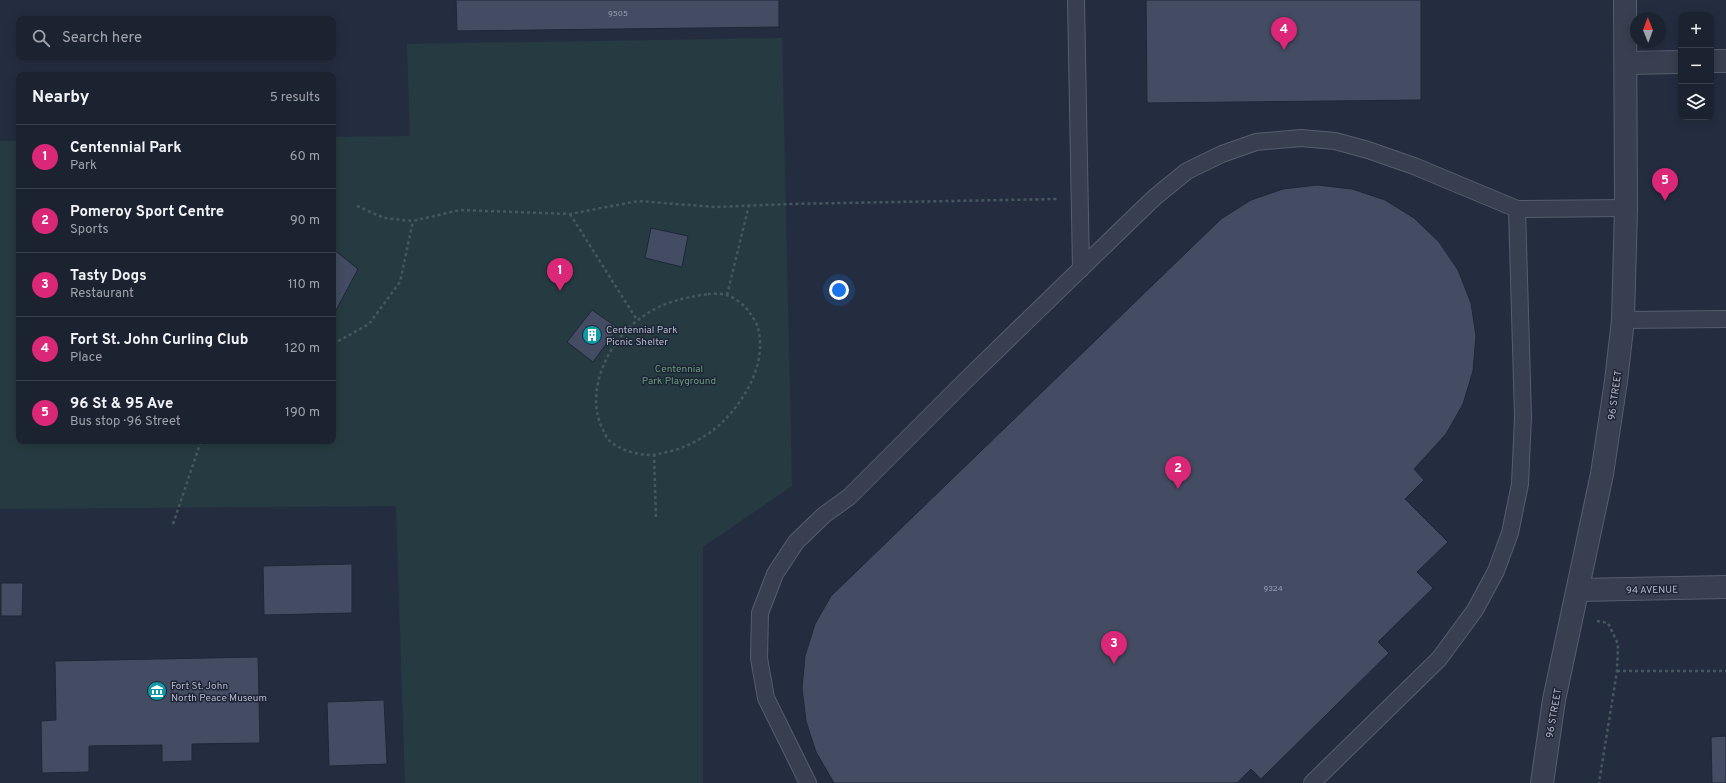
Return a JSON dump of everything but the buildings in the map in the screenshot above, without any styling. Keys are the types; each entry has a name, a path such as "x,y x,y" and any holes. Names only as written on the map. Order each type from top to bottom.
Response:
{"street":[{"name":"96 STREET","path":"1542,783 1554,700 1602,474 1616,381 1623,320 1626,208 1625,0"},
{"path":"1714,61 1726,61"},
{"path":"1626,64 1678,62"},
{"name":"94 AVENUE","path":"1578,590 1726,588"}],"lane":[{"path":"1076,0 1081,269"},
{"path":"808,783 766,698 759,658 760,613 775,574 796,542 824,515 848,497 1155,197 1188,171 1222,154 1256,142 1301,138 1335,141 1368,150 1414,166 1517,209 1626,208"},
{"path":"1312,783 1439,659 1475,610 1496,571 1510,533 1520,484 1523,417 1517,209"},
{"path":"1623,320 1726,319"}],"path":[{"path":"358,206 384,218 412,221 460,210 570,214 638,201 715,207 1080,198"},
{"path":"727,295 749,205"},
{"path":"570,214 637,320"},
{"path":"336,342 369,324 400,282 412,221"},
{"path":"708,294 727,295 747,308 758,328 761,349 756,371 744,396 730,415 712,430 693,442 669,453 647,455 625,450 608,440 598,420 596,396 601,373 612,350 637,320 656,307 682,297 708,294"},
{"path":"173,524 200,444"},
{"path":"654,454 656,520"},
{"path":"1599,783 1617,671 1618,644 1608,623"},
{"path":"1617,671 1726,671"}],"green space":[{"name":"Centennial Park Playground","path":"782,38 792,486 703,547 703,783 405,783 396,506 0,509 0,141 16,141 16,444 336,444 336,137 410,136 407,44"}],"place":[{"name":"Fort St. John Curling Club","path":"1284,50"},
{"name":"96 St & 95 Ave","path":"1665,201"},
{"name":"Centennial Park","path":"560,291"},
{"name":"Centennial Park Picnic Shelter","path":"592,335"},
{"name":"Pomeroy Sport Centre","path":"1178,489"},
{"name":"Tasty Dogs","path":"1114,664"},
{"name":"Fort St. John North Peace Museum","path":"157,691"}]}
